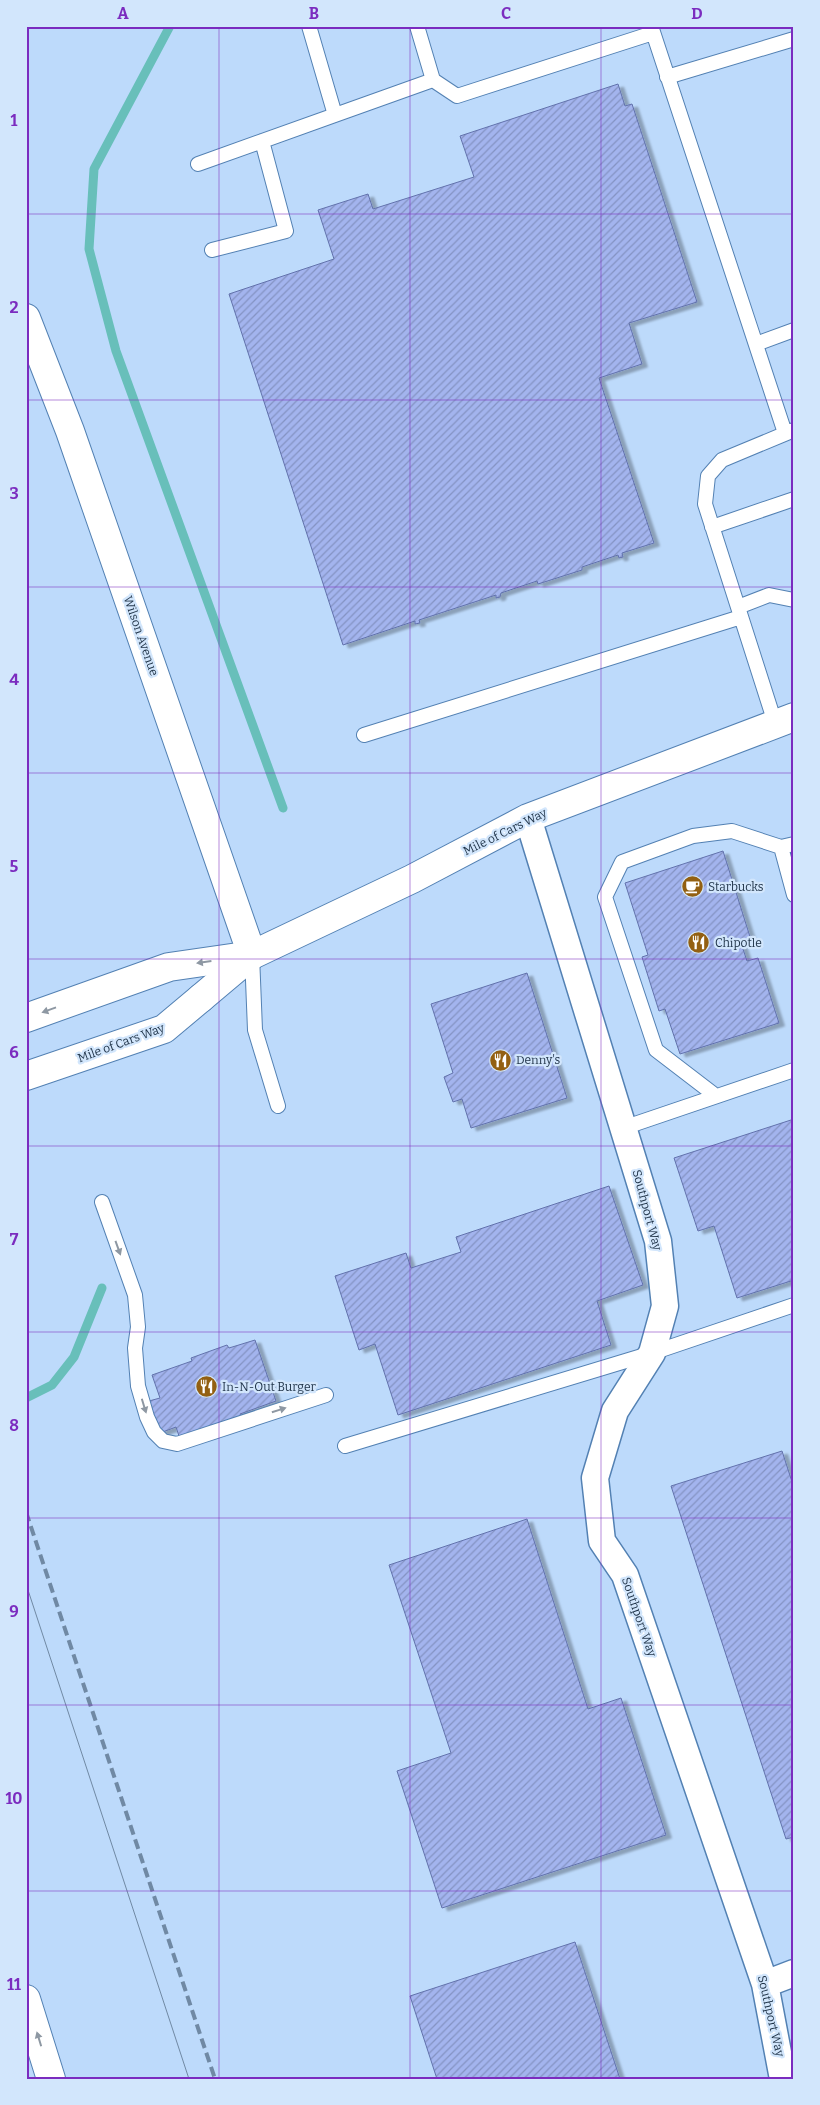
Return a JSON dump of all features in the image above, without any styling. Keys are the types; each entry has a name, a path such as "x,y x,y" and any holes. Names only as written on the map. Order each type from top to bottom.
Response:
{"main road":[{"name":"Wilson Avenue","path":"28,328 70,431 252,955"},
{"name":"Mile of Cars Way","path":"26,1076 164,1029 252,955 412,879 528,818 784,720"},
{"name":"Mile of Cars Way","path":"26,1018 169,967 252,955"},
{"path":"26,1999 51,2079"}],"street":[{"name":"Southport Way","path":"528,818 658,1241 665,1306 652,1353 615,1411 594,1478 602,1541 625,1575 765,1984 783,2079"},
{"path":"765,1984 794,1974"}],"lane":[{"path":"310,26 335,114"},
{"path":"417,26 433,80 457,96 652,30 756,344 789,431 722,460 708,476 705,504 740,612 784,720"},
{"path":"667,77 794,39"},
{"path":"198,164 433,80"},
{"path":"212,250 286,231 262,141"},
{"path":"756,344 794,330"},
{"path":"712,527 794,499"},
{"path":"364,735 740,612 769,595 794,600"},
{"path":"716,1096 656,1050 605,897 622,862 693,836 732,832 787,845 794,895"},
{"path":"252,955 255,1030 278,1106"},
{"path":"624,1128 794,1070"},
{"path":"102,1202 135,1295 138,1327 135,1348 138,1386 154,1432 163,1441 177,1444 326,1395"},
{"path":"345,1446 652,1353 794,1305"}],"building":[{"path":"618,84 625,106 632,104 697,302 629,323 642,364 599,378 654,543 622,553 623,557 619,558 618,555 582,567 582,570 538,584 537,581 501,593 500,597 496,598 496,595 419,620 420,623 415,624 415,621 343,645 229,294 334,259 318,210 368,194 373,209 474,177 460,136"},
{"path":"723,851 751,940 741,943 747,961 758,958 779,1023 680,1054 665,1009 659,1011 642,957 648,955 625,883"},
{"path":"527,973 567,1098 471,1128 462,1099 453,1102 444,1077 453,1073 431,1004"},
{"path":"794,1119 794,1280 737,1298 714,1226 698,1231 674,1158"},
{"path":"609,1186 643,1285 597,1301 611,1345 398,1415 375,1344 359,1350 335,1276 406,1253 411,1268 461,1252 456,1237"},
{"path":"255,1340 276,1401 240,1414 242,1418 180,1439 176,1427 160,1433 149,1401 160,1398 152,1375 192,1361 191,1358 227,1345 229,1348"},
{"path":"782,1451 794,1488 794,1837 786,1839 671,1486"},
{"path":"527,1519 588,1709 621,1698 666,1835 442,1908 397,1771 451,1753 389,1565"},
{"path":"575,1942 620,2079 437,2079 410,1996"}],"waterway":[{"path":"170,26 94,169 89,249 116,351 283,808"},
{"path":"26,1398 52,1385 74,1357 102,1288"}],"tram line":[{"path":"26,1584 189,2079"}],"railway":[{"path":"26,1512 215,2079"}],"place":[{"name":"Starbucks","path":"692,887"},
{"name":"Chipotle","path":"699,943"},
{"name":"Denny's","path":"500,1060"},
{"name":"In-N-Out Burger","path":"206,1387"}]}
